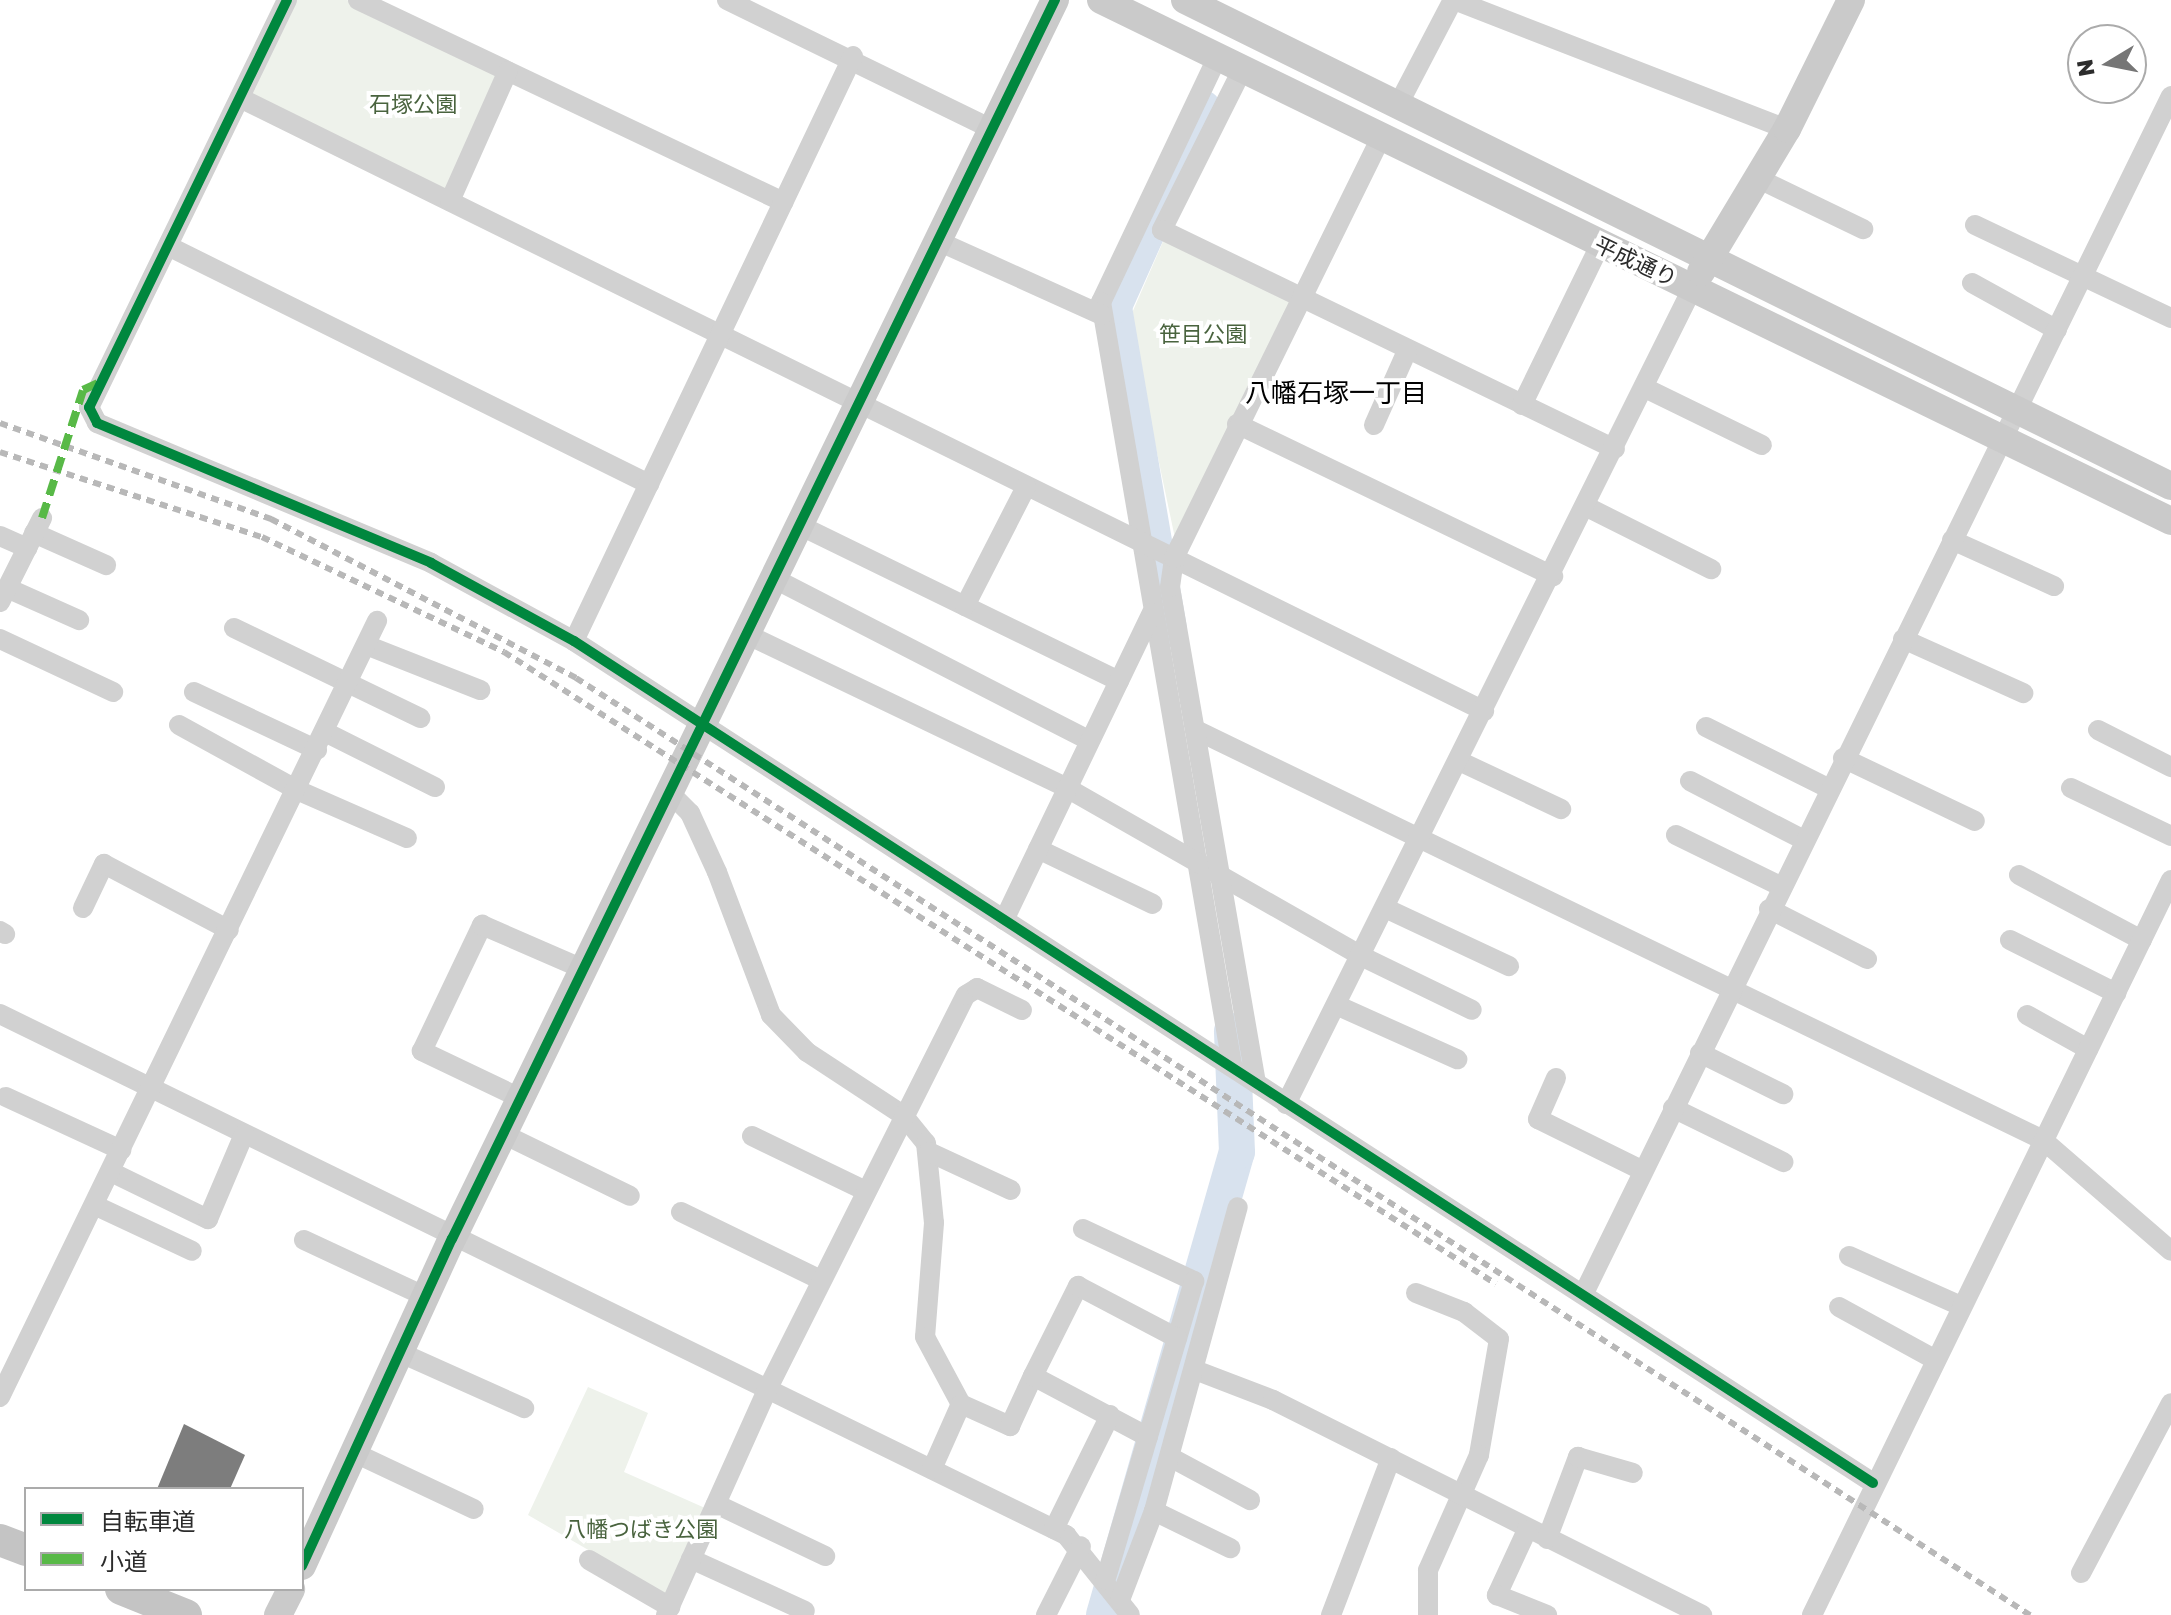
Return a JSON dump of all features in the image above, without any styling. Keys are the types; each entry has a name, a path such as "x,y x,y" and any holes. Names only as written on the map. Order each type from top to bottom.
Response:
{"main road":[{"path":"0,1540 24,1549"},
{"path":"126,1591 186,1615"}],"street":[{"path":"287,0 89,407 97,423 431,563 574,641 701,726 1232,1064 1286,1104 1584,1293 1873,1483"},
{"path":"358,0 783,202"},
{"path":"727,0 853,56 992,129"},
{"path":"304,1562 357,1454 452,1239 1055,0"},
{"name":"平成通り","path":"1101,0 2171,521"},
{"name":"平成通り","path":"1185,0 2171,486"},
{"path":"1398,105 1454,0 1787,129"},
{"path":"1286,1104 1553,576 1693,287 1787,129 1851,0"},
{"path":"574,641 853,56"},
{"path":"1229,64 1162,230 1300,301 1615,449"},
{"path":"1229,64 1101,302 1152,613 1232,1064"},
{"path":"450,201 508,71"},
{"path":"1584,1293 1802,839 2171,96"},
{"path":"240,98 857,406 1484,711"},
{"path":"1256,1083 1198,731 1170,587 1174,558 1237,424 1381,138"},
{"path":"1757,178 1863,229"},
{"path":"1975,225 2171,318"},
{"path":"938,241 1102,315"},
{"path":"1522,405 1600,245"},
{"path":"168,246 649,484"},
{"path":"1972,283 2057,330"},
{"path":"1374,425 1407,351"},
{"path":"1645,388 1762,445"},
{"path":"1237,424 1553,576"},
{"path":"965,606 1026,487"},
{"path":"1587,507 1711,569"},
{"path":"799,525 1119,681"},
{"path":"0,536 34,533 106,565"},
{"path":"34,533 3,595 79,620"},
{"path":"1952,540 2054,586"},
{"path":"773,578 1090,741"},
{"path":"1004,920 1152,613"},
{"path":"3,1386 111,1172 377,621"},
{"path":"234,628 348,686 420,718"},
{"path":"746,634 1067,788 1361,956 1472,1010"},
{"path":"0,639 113,692"},
{"path":"1903,639 2023,693"},
{"path":"366,645 480,690"},
{"path":"194,692 435,787"},
{"path":"179,725 297,790 407,838"},
{"path":"1706,727 1828,788"},
{"path":"2098,730 2171,767"},
{"path":"1198,731 2043,1140 2171,1251"},
{"path":"1843,758 1975,821"},
{"path":"1459,761 1561,809"},
{"path":"1690,781 1802,839"},
{"path":"2071,788 2171,836"},
{"path":"669,792 690,813 717,872 771,1015 807,1052 903,1115 929,1152 1011,1190"},
{"path":"1676,835 1780,886"},
{"path":"1038,849 1153,904"},
{"path":"83,908 104,864 229,930"},
{"path":"2019,875 2142,940"},
{"path":"1812,1615 1873,1483 2171,880"},
{"path":"1385,908 1509,966"},
{"path":"1769,909 1867,959"},
{"path":"520,1098 422,1051 482,925 583,969"},
{"path":"2010,940 2116,993"},
{"path":"589,1560 668,1611 767,1390 966,995 977,988 1022,1010"},
{"path":"1336,1005 1457,1059"},
{"path":"0,1014 452,1239 1054,1529 1081,1546 1123,1609"},
{"path":"2027,1015 2088,1049"},
{"path":"1700,1053 1783,1094"},
{"path":"1556,1078 1538,1119 1643,1171"},
{"path":"6,1097 121,1150"},
{"path":"1673,1108 1783,1162"},
{"path":"111,1172 208,1219 244,1134"},
{"path":"503,1134 630,1196"},
{"path":"752,1136 866,1191"},
{"path":"929,1152 934,1223 925,1337 961,1404 1010,1426 1078,1286 1177,1338"},
{"path":"94,1205 192,1251"},
{"path":"1123,1609 1195,1370 1238,1207"},
{"path":"681,1212 821,1280"},
{"path":"1083,1229 1194,1281 1107,1581"},
{"path":"304,1240 426,1297"},
{"path":"1849,1256 1961,1306"},
{"path":"1416,1293 1464,1312 1499,1339 1465,1499 1428,1570 1428,1615"},
{"path":"1839,1307 1934,1359"},
{"path":"401,1353 524,1408"},
{"path":"1195,1370 1391,1458 1671,1608 1702,1615"},
{"path":"1033,1376 1148,1437"},
{"path":"2081,1573 2171,1403"},
{"path":"932,1469 961,1404"},
{"path":"1054,1529 1110,1415"},
{"path":"357,1454 474,1509"},
{"path":"1170,1457 1250,1500"},
{"path":"1547,1539 1578,1457 1633,1473"},
{"path":"1331,1615 1391,1458"},
{"path":"716,1504 825,1556"},
{"path":"1154,1511 1230,1548"},
{"path":"1527,1530 1497,1595 1547,1615"},
{"path":"1046,1615 1081,1546"},
{"path":"691,1559 805,1611"},
{"path":"278,1615 290,1591"}],"green space":[{"name":"石塚公園","path":"293,0 347,0 502,74 448,195 247,95"},
{"name":"笹目公園","path":"1165,237 1294,303 1176,543 1129,320"},
{"name":"八幡つばき公園","path":"588,1387 648,1413 624,1472 705,1508 666,1595 528,1515"}],"building":[{"path":"184,1424 245,1455 231,1487 158,1487"}],"waterway":[{"path":"1169,629 1114,306 1203,108"},
{"path":"1104,1615 1237,1152 1232,1031"}],"railway":[{"path":"0,423 271,519 576,678 2030,1615"},
{"path":"0,452 262,537 504,652 1496,1284"}],"marked path":[{"path":"42,518 83,390 102,381"}],"cycle path":[{"path":"287,0 89,407 97,423 431,563 574,641 1873,1483"},
{"path":"304,1562 452,1239 1055,0"}],"district":[{"name":"八幡石塚一丁目","path":"1336,393"}]}
